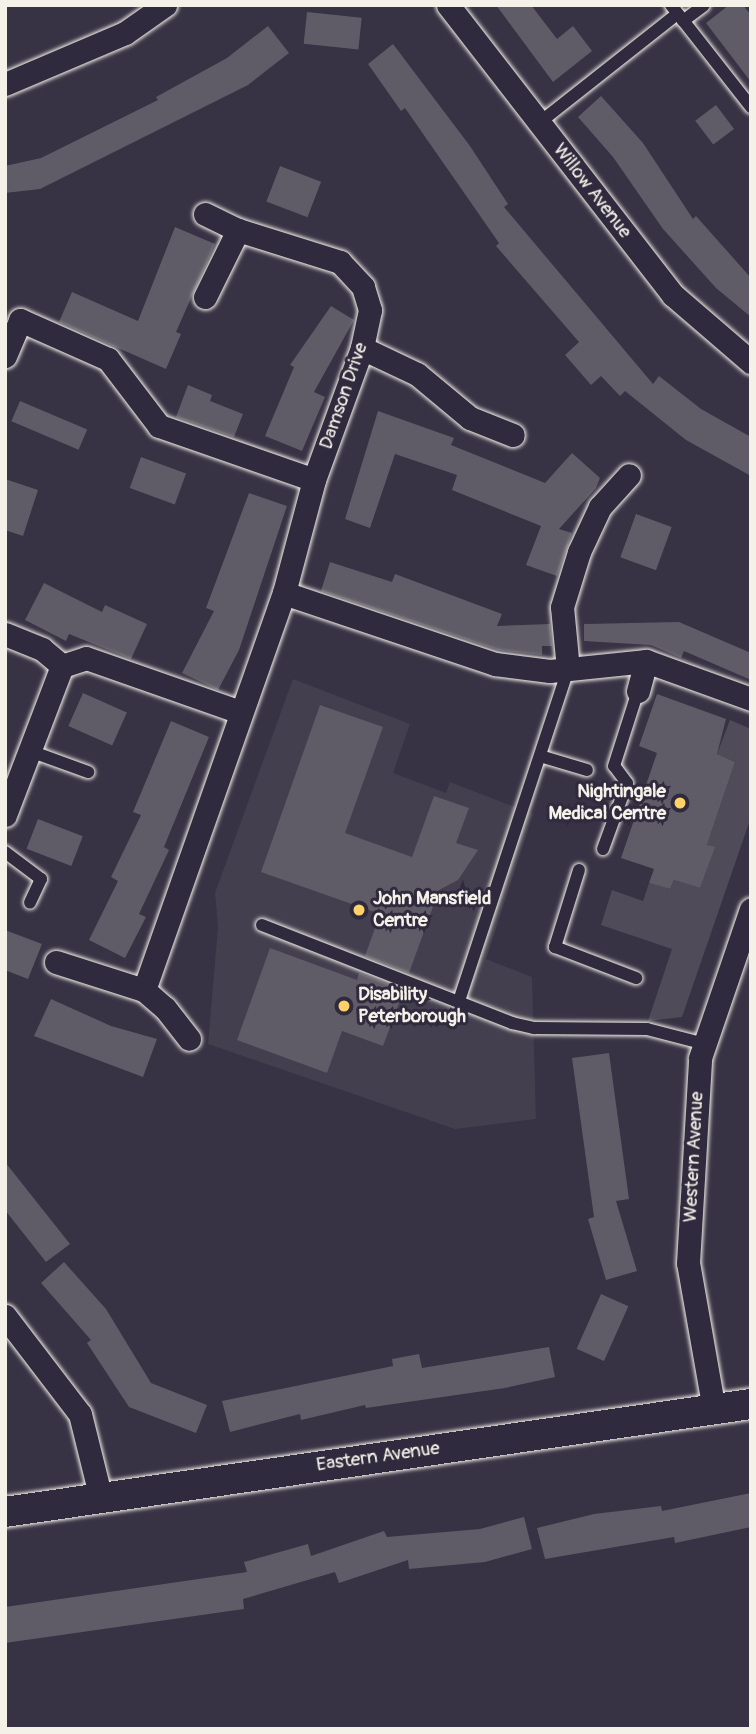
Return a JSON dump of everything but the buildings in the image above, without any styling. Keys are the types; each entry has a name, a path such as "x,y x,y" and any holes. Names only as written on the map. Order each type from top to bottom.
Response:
{"street":[{"path":"5,84 125,33 165,5"},
{"name":"Willow Avenue","path":"448,5 673,295 751,362"},
{"name":"Damson Drive","path":"144,990 284,593 314,480 362,348 370,310 363,287 340,262 239,230 205,214"},
{"path":"205,297 239,230"},
{"path":"5,356 20,320 108,359 159,426 314,480"},
{"path":"362,348 417,374 470,418 513,435"},
{"path":"568,669 562,607 579,552 600,507 629,475"},
{"path":"284,593 495,664 550,671 646,661 751,699"},
{"path":"5,634 42,649 62,666"},
{"path":"62,666 86,658 240,712"},
{"path":"638,691 646,661"},
{"path":"5,815 62,666"},
{"name":"Western Avenue","path":"714,1410 688,1263 700,1058 751,909"},
{"path":"56,962 144,990 165,1008 189,1039"},
{"path":"5,1316 80,1414 100,1495"},
{"name":"Eastern Avenue","path":"5,1512 100,1495 751,1404"}],"lane":[{"path":"539,123 677,13 704,5"},
{"path":"677,13 751,107"},
{"path":"458,1002 568,669"},
{"path":"603,849 626,783 614,766 638,691"},
{"path":"30,751 88,772"},
{"path":"540,756 587,770"},
{"path":"5,852 41,878 30,903"},
{"path":"579,870 555,947 636,978"},
{"path":"261,925 458,1002 534,1028 646,1029 705,1044"}],"shaded area":[{"name":"John Mansfield Centre","path":"293,679 410,724 393,773 446,793 450,782 533,814 486,959 532,977 536,1119 455,1129 208,1044 218,927 215,893"},
{"path":"730,720 751,729 751,817 682,1017 648,1021 672,949 601,925 612,890 643,901 649,883 670,889 674,880 700,888 714,848 707,845 735,762 717,754"}],"place":[{"name":"Nightingale Medical Centre","path":"680,803"},
{"name":"John Mansfield Centre","path":"359,910"},
{"name":"Disability Peterborough","path":"344,1006"}]}
